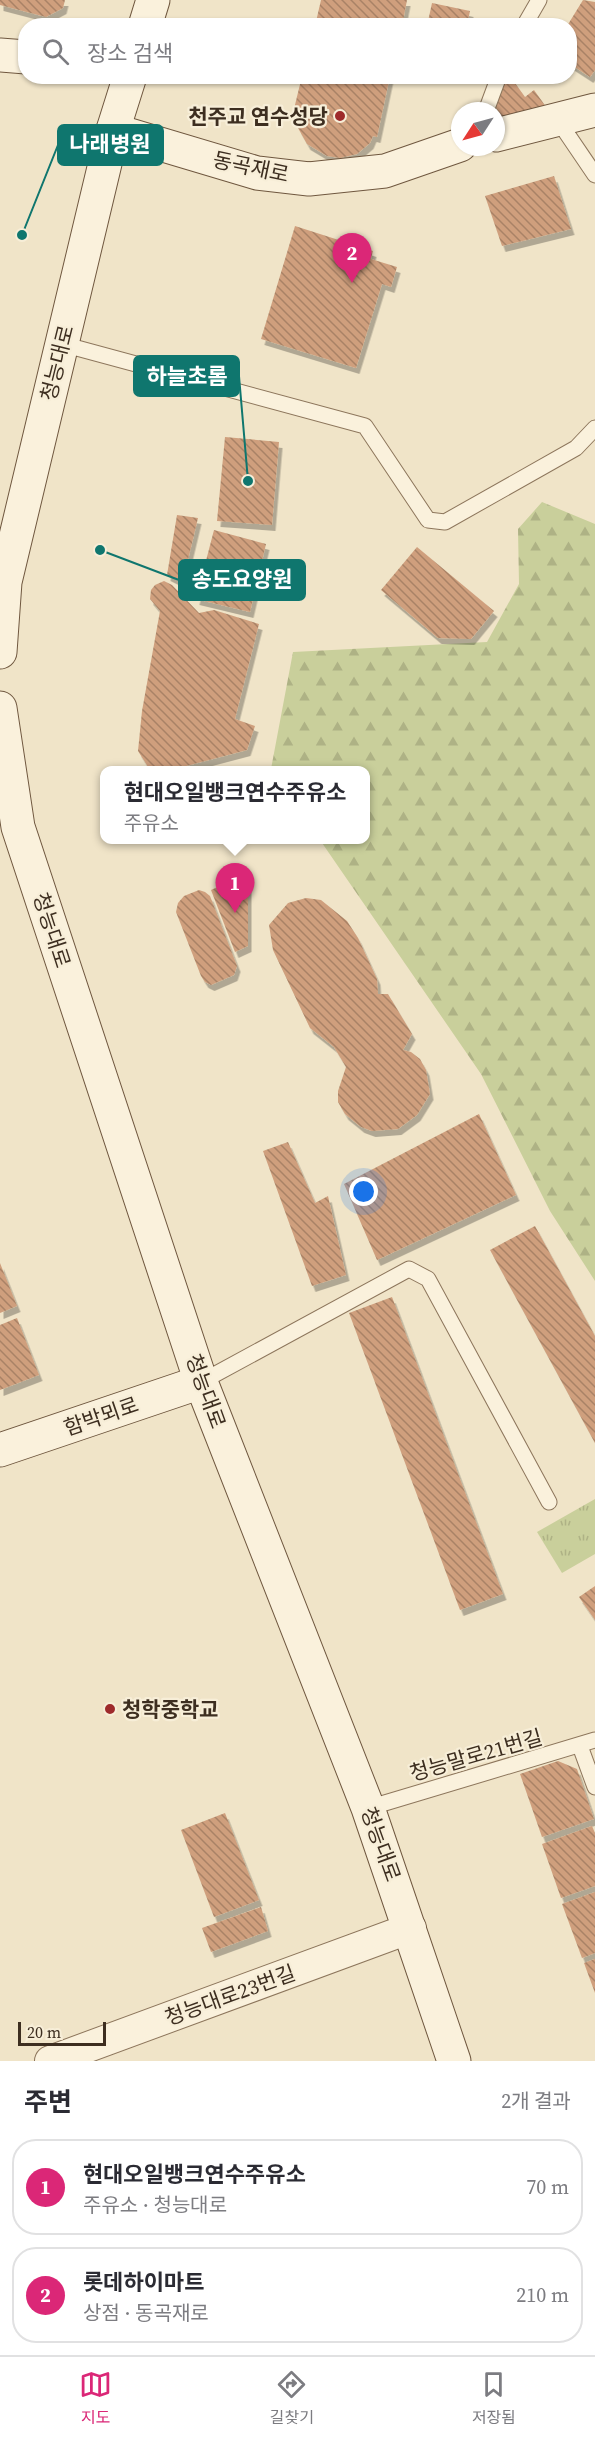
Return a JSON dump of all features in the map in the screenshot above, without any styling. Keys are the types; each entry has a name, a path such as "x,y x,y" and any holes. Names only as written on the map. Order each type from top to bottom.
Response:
{"main road":[{"path":"147,18 153,0"},
{"path":"0,54 18,56"},
{"name":"청능대로","path":"0,652 5,554 62,344 113,130 121,84"},
{"path":"505,133 595,110"},
{"name":"동곡재로","path":"113,130 257,173 309,179 385,171 451,148"},
{"name":"청능대로","path":"0,708 18,827 201,1382 368,1808 411,1928 454,2061"},
{"name":"함박뫼로","path":"0,1450 201,1382"}],"street":[{"name":"청능대로23번길","path":"50,2061 411,1928"}],"lane":[{"path":"529,18 539,0"},
{"path":"489,102 496,84"},
{"path":"557,119 595,175"},
{"path":"62,344 364,426 428,520 445,522 576,448 595,428"},
{"path":"201,1382 409,1269 428,1279 549,1502"},
{"name":"청능말로21번길","path":"368,1808 595,1740"},
{"path":"580,1746 595,1787"}],"green space":[{"path":"542,502 595,524 595,1281 550,1211 481,1074 323,844 370,844 370,766 272,766 293,652 487,642 519,584 518,529"},
{"path":"595,1499 595,1554 562,1573 537,1532"}],"building":[{"path":"0,0 65,0 63,8 46,17 0,5"},
{"path":"321,0 407,0 404,18 317,18"},
{"path":"583,0 595,2 595,70 590,77 577,69 577,18 572,18"},
{"path":"432,3 470,11 469,18 429,18"},
{"name":"천주교 연수성당","path":"300,84 388,84 377,137 373,136 370,143 357,154 340,158 327,156 307,144 298,128 299,111 294,109"},
{"path":"503,84 516,84 525,97 534,90 549,111 509,125 505,120 505,102 497,102"},
{"path":"554,176 571,229 502,246 485,196"},
{"path":"295,226 373,251 371,259 397,267 391,287 382,284 356,368 261,339"},
{"path":"225,437 279,442 272,525 217,521"},
{"path":"177,515 198,518 187,564 187,585 167,575"},
{"path":"214,530 266,544 250,612 196,599"},
{"path":"417,547 494,611 471,639 438,638 381,590"},
{"path":"164,581 172,585 199,613 214,610 259,624 235,719 255,726 247,750 186,766 147,766 138,751 142,711 160,611 150,599 151,590 155,585"},
{"path":"248,873 248,946 235,952 211,890"},
{"path":"199,890 210,896 237,966 234,975 211,985 201,976 176,912 178,903 184,896"},
{"path":"306,898 321,900 347,921 358,938 377,979 378,994 388,994 412,1034 403,1050 411,1052 420,1059 426,1070 430,1094 417,1115 398,1129 372,1131 361,1127 345,1114 338,1102 338,1091 346,1067 334,1047 310,1028 273,950 269,925 288,903"},
{"path":"479,1114 516,1195 377,1260 344,1184"},
{"path":"288,1142 315,1203 328,1196 346,1275 312,1286 263,1151"},
{"path":"535,1226 595,1336 595,1443 490,1250"},
{"path":"0,1263 17,1306 0,1313"},
{"path":"392,1297 503,1594 460,1610 349,1313"},
{"path":"17,1318 39,1375 0,1390 0,1325"},
{"path":"595,1586 595,1620 579,1597"},
{"path":"558,1761 577,1769 594,1819 542,1837 520,1774"},
{"path":"225,1813 259,1900 214,1917 181,1830"},
{"path":"592,1826 595,1833 595,1886 561,1898 542,1844"},
{"path":"595,1892 595,1953 582,1958 562,1904"},
{"path":"261,1907 268,1931 211,1952 202,1928"},
{"path":"595,1959 595,1993 584,1963"}],"place":[{"name":"천주교 연수성당","path":"340,116"},
{"name":"나래병원","path":"22,235"},
{"name":"롯데하이마트","path":"352,283"},
{"name":"하늘초롬","path":"248,481"},
{"name":"송도요양원","path":"100,550"},
{"name":"현대오일뱅크연수주유소","path":"235,913"},
{"name":"청학중학교","path":"110,1709"}]}
